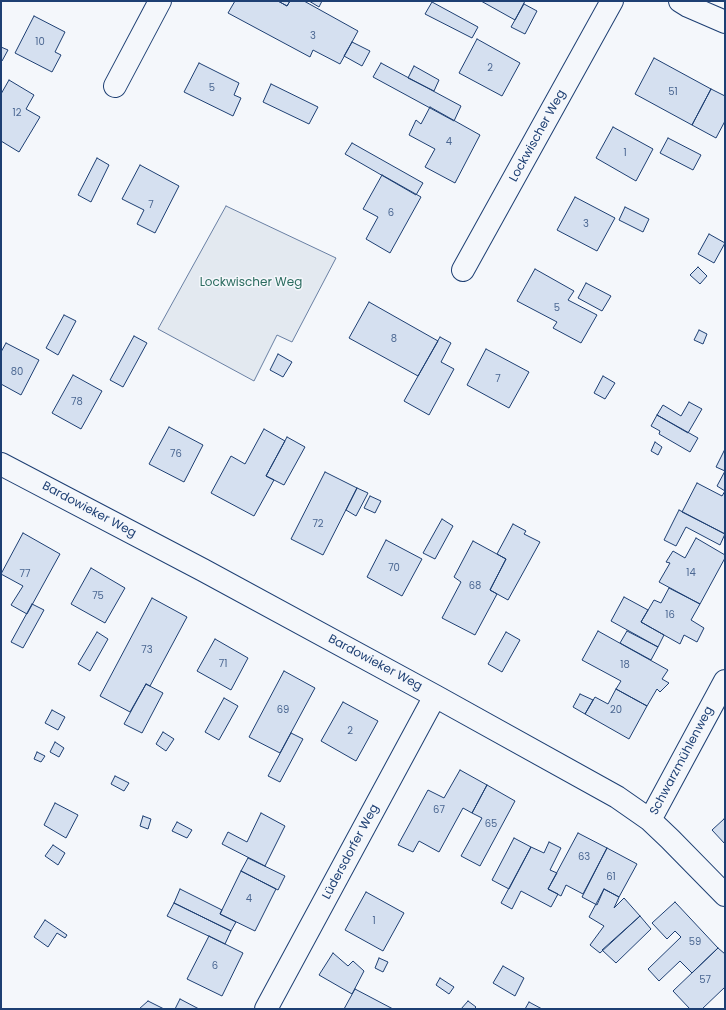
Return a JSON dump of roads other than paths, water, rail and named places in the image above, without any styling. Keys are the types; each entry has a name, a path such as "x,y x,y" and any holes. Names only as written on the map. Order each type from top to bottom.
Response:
{"street":[{"path":"115,86 160,1"},
{"name":"Lockwischer Weg","path":"463,270 612,1"},
{"path":"680,1 725,22"},
{"name":"Bardowieker Weg","path":"1,464 203,570 617,797 650,820 725,895"},
{"name":"Schwarzmühlenweg","path":"650,820 725,681"},
{"name":"Lüdersdorfer Weg","path":"266,1009 435,696"}]}
